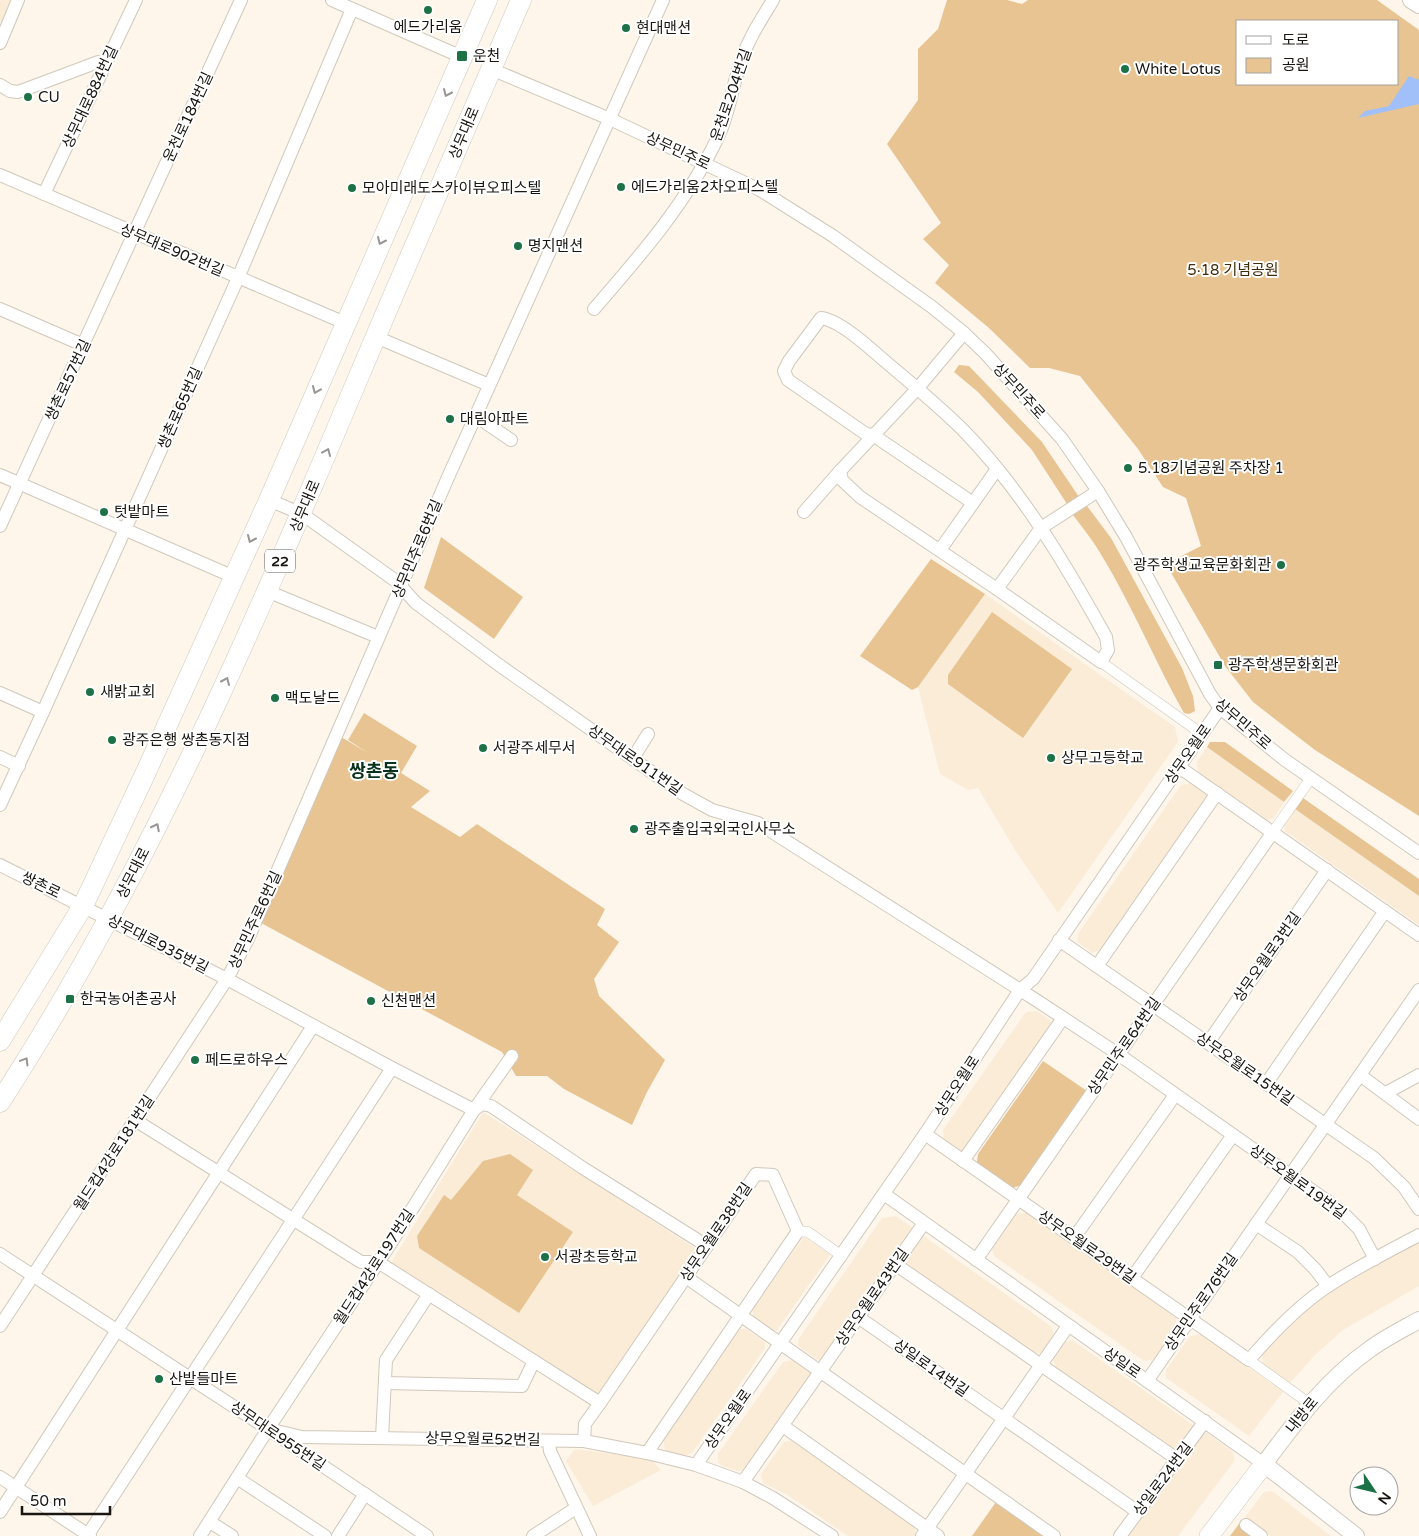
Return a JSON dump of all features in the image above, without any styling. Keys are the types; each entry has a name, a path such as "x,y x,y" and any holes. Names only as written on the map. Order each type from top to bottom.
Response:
{"main road":[{"name":"상무대로","path":"0,1041 83,906 146,772 269,500 487,0"},
{"name":"상무대로","path":"0,1102 93,947 187,767 302,514 376,336 522,0"},
{"name":"내방로","path":"1209,1536 1264,1464"}],"street":[{"path":"0,43 4,24 18,0"},
{"name":"상무대로884번길","path":"44,194 136,0"},
{"name":"운천로184번길","path":"134,233 241,0"},
{"path":"332,0 462,57"},
{"name":"상무민주로6번길","path":"227,979 248,939 378,637 663,0"},
{"name":"운천로204번길","path":"594,309 641,255 705,164 719,134 740,62 773,0"},
{"path":"1411,0 1419,5"},
{"name":"쌍촌로65번길","path":"0,805 44,712 238,278 352,9"},
{"path":"0,85 10,91 18,92 98,62 106,64"},
{"name":"상무민주로","path":"492,69 610,119 760,190 798,214 932,307 964,333 985,353 1062,439 1098,490 1126,536 1202,680 1220,708 1285,760 1419,853"},
{"name":"상무대로902번길","path":"0,175 345,323"},
{"name":"쌍촌로57번길","path":"0,526 134,233"},
{"path":"0,309 83,346"},
{"path":"973,503 873,435 866,434 788,380 784,371 789,361 821,318 830,319 867,346 963,430 997,469 1041,528 1106,637 1108,650 1101,662"},
{"path":"804,512 917,389 964,333"},
{"path":"376,336 490,386"},
{"path":"476,416 511,440"},
{"path":"940,550 997,469"},
{"path":"840,471 842,480 860,497 997,589 1202,734"},
{"path":"0,475 234,577"},
{"path":"997,589 1041,528 1098,490"},
{"name":"상무대로911번길","path":"269,500 302,514 396,581 416,603 499,665 696,802 712,810 758,823 1020,990"},
{"path":"267,591 378,637"},
{"path":"0,693 44,712"},
{"name":"상무오월로","path":"696,1465 842,1256 1020,990 1033,979 1220,708"},
{"path":"632,758 648,734"},
{"path":"0,757 19,766"},
{"path":"1179,767 1419,935"},
{"path":"1272,832 1311,778"},
{"path":"1097,966 1217,793"},
{"name":"상무민주로64번길","path":"976,1260 1272,832"},
{"name":"쌍촌로","path":"0,865 83,906"},
{"name":"상무오월로3번길","path":"1208,1043 1327,870"},
{"name":"상무대로935번길","path":"83,906 227,979 474,1110"},
{"path":"1266,1084 1384,910"},
{"name":"상무오월로15번길","path":"1059,940 1374,1158 1392,1173 1419,1209"},
{"name":"월드컵4강로181번길","path":"0,1326 227,979"},
{"name":"상무오월로19번길","path":"1020,990 1118,1054 1340,1210 1359,1229 1375,1259"},
{"name":"상무민주로76번길","path":"1147,1380 1419,990"},
{"path":"963,1161 1063,1018"},
{"path":"0,1512 313,1026"},
{"name":"월드컵4강로197번길","path":"200,1536 474,1110 512,1056"},
{"path":"0,1477 88,1536 392,1068"},
{"path":"1386,1093 1419,1074"},
{"path":"1360,1075 1419,1119"},
{"path":"1074,1238 1175,1095"},
{"path":"474,1110 482,1104 491,1106 583,1168 707,1246"},
{"path":"135,1120 361,1262 378,1262 600,1404"},
{"name":"상무오월로29번길","path":"925,1134 1249,1360"},
{"path":"1132,1278 1233,1135"},
{"name":"상무오월로38번길","path":"584,1441 585,1424 756,1174 773,1175 798,1231"},
{"name":"상일로","path":"884,1194 1068,1326 1205,1421 1264,1464 1356,1536"},
{"name":"상무오월로43번길","path":"743,1482 924,1223"},
{"path":"1256,1224 1298,1252 1328,1286"},
{"path":"647,1453 798,1231 808,1232 842,1256"},
{"path":"1310,1404 1249,1360 1274,1331 1300,1307 1328,1286 1419,1235"},
{"name":"상무대로955번길","path":"0,1254 268,1429 427,1536"},
{"path":"895,1264 1177,1459"},
{"path":"686,1277 1054,1536"},
{"path":"382,1437 386,1360 429,1294"},
{"name":"상일로14번길","path":"858,1317 1138,1512"},
{"name":"내방로","path":"1264,1464 1310,1404 1334,1379 1370,1348 1419,1320"},
{"path":"924,1532 1068,1326"},
{"path":"385,1383 522,1386 534,1361"},
{"name":"상일로24번길","path":"1120,1536 1205,1421"},
{"path":"783,1426 924,1532 938,1536"},
{"name":"상무오월로52번길","path":"268,1429 302,1436 584,1441 696,1465 743,1482 773,1498 832,1536"},
{"path":"549,1441 550,1451 590,1536"},
{"path":"237,1478 325,1536"},
{"path":"338,1536 366,1494"},
{"path":"533,1536 576,1508"},
{"path":"210,1522 232,1536"},
{"path":"1246,1524 1261,1536"}],"shaded area":[{"path":"0,0 14,0 8,18 0,22"},
{"name":"상무고등학교","path":"985,594 1175,727 1178,742 1058,913 1017,853 978,788 968,790 940,774 918,687"},
{"path":"1207,747 1284,802 1274,818 1266,820 1198,773 1197,762"},
{"path":"1191,783 1206,793 1207,799 1101,950 1092,953 1078,942 1078,934 1181,785"},
{"path":"1295,809 1419,896 1419,925 1285,831 1284,824"},
{"path":"1037,1011 1051,1021 1052,1029 966,1150 959,1152 944,1141 943,1130 1026,1012"},
{"name":"서광초등학교","path":"483,1112 698,1250 603,1393 595,1394 391,1263"},
{"path":"1028,1212 1176,1318 1177,1329 1156,1359 1144,1361 994,1256 992,1249 1016,1214"},
{"path":"896,1216 914,1229 822,1360 818,1360 798,1346 798,1340 882,1218"},
{"path":"922,1235 1052,1327 1054,1336 1043,1352 1035,1354 903,1261"},
{"path":"804,1237 830,1255 777,1330 771,1331 754,1319 752,1309"},
{"path":"1419,1241 1419,1286 1343,1330 1316,1354 1290,1383 1263,1363 1262,1356 1294,1318 1330,1292"},
{"path":"739,1329 746,1329 765,1342 765,1348 692,1453 685,1456 674,1455 665,1451 663,1440"},
{"path":"1203,1334 1283,1392 1249,1436 1166,1378 1166,1370 1190,1336"},
{"path":"1072,1340 1196,1427 1177,1453 1055,1367 1053,1357 1064,1343"},
{"path":"792,1360 810,1372 811,1377 745,1470 738,1471 722,1466 718,1463 718,1454 783,1362"},
{"path":"1207,1433 1233,1452 1235,1460 1178,1536 1128,1536 1202,1434"},
{"path":"793,1440 915,1527 916,1536 848,1536 786,1494 763,1483 761,1474 784,1442"},
{"path":"575,1449 651,1459 661,1470 593,1506 566,1461"},
{"path":"1272,1491 1331,1536 1270,1536 1245,1517 1264,1492"}],"green space":[{"name":"5·18 기념공원","path":"947,0 1007,0 1022,4 1028,0 1377,0 1419,30 1419,816 1315,750 1253,702 1225,666 1166,564 1201,546 1186,498 1163,487 1138,449 1080,376 1049,368 1030,368 989,328 935,283 949,265 923,239 941,223 887,144 918,100 918,49 938,29"},
{"path":"959,365 969,366 1042,442 1079,497 1067,504 1032,450 978,392 954,372"},
{"path":"1087,506 1111,538 1182,668 1193,696 1195,711 1189,714 1184,713 1113,575 1096,546 1073,515"},
{"path":"441,537 523,597 494,639 424,588"},
{"path":"931,559 985,594 918,687 912,690 860,656"},
{"path":"992,612 1072,669 1023,738 948,684 948,675"},
{"path":"364,713 417,746 401,773 430,791 411,807 460,837 477,824 605,909 597,925 619,942 594,979 599,996 665,1060 647,1092 632,1125 564,1089 547,1076 516,1076 502,1052 261,923 341,737 368,753 348,740"},
{"path":"1210,742 1225,742 1293,791 1284,802 1207,747"},
{"path":"1303,798 1419,879 1419,896 1295,809"},
{"path":"1043,1061 1087,1091 1022,1185 1012,1188 979,1166 977,1161 978,1154"},
{"path":"510,1154 533,1170 517,1195 573,1232 519,1313 419,1248 417,1236 444,1195 451,1200 483,1161"},
{"path":"996,1502 1044,1536 972,1536"},
{"path":"1239,1524 1252,1535 1230,1536"}],"water":[{"path":"1409,76 1419,80 1419,104 1358,118 1365,111 1389,106"}],"place":[{"name":"에드가리움","path":"428,10"},
{"name":"현대맨션","path":"626,28"},
{"name":"운천","path":"462,56"},
{"name":"White Lotus","path":"1125,69"},
{"name":"CU","path":"28,97"},
{"name":"에드가리움2차오피스텔","path":"621,187"},
{"name":"모아미래도스카이뷰오피스텔","path":"352,188"},
{"name":"명지맨션","path":"518,246"},
{"name":"대림아파트","path":"450,419"},
{"name":"5.18기념공원 주차장 1","path":"1128,468"},
{"name":"텃밭마트","path":"104,512"},
{"name":"광주학생교육문화회관","path":"1281,565"},
{"name":"광주학생문화회관","path":"1218,665"},
{"name":"새밝교회","path":"90,692"},
{"name":"맥도날드","path":"275,698"},
{"name":"광주은행 쌍촌동지점","path":"112,740"},
{"name":"서광주세무서","path":"483,748"},
{"name":"상무고등학교","path":"1051,758"},
{"name":"광주출입국외국인사무소","path":"634,829"},
{"name":"한국농어촌공사","path":"70,999"},
{"name":"신천맨션","path":"371,1001"},
{"name":"페드로하우스","path":"195,1060"},
{"name":"서광초등학교","path":"545,1257"},
{"name":"산밭들마트","path":"159,1379"}],"district":[{"name":"쌍촌동","path":"374,771"}]}
